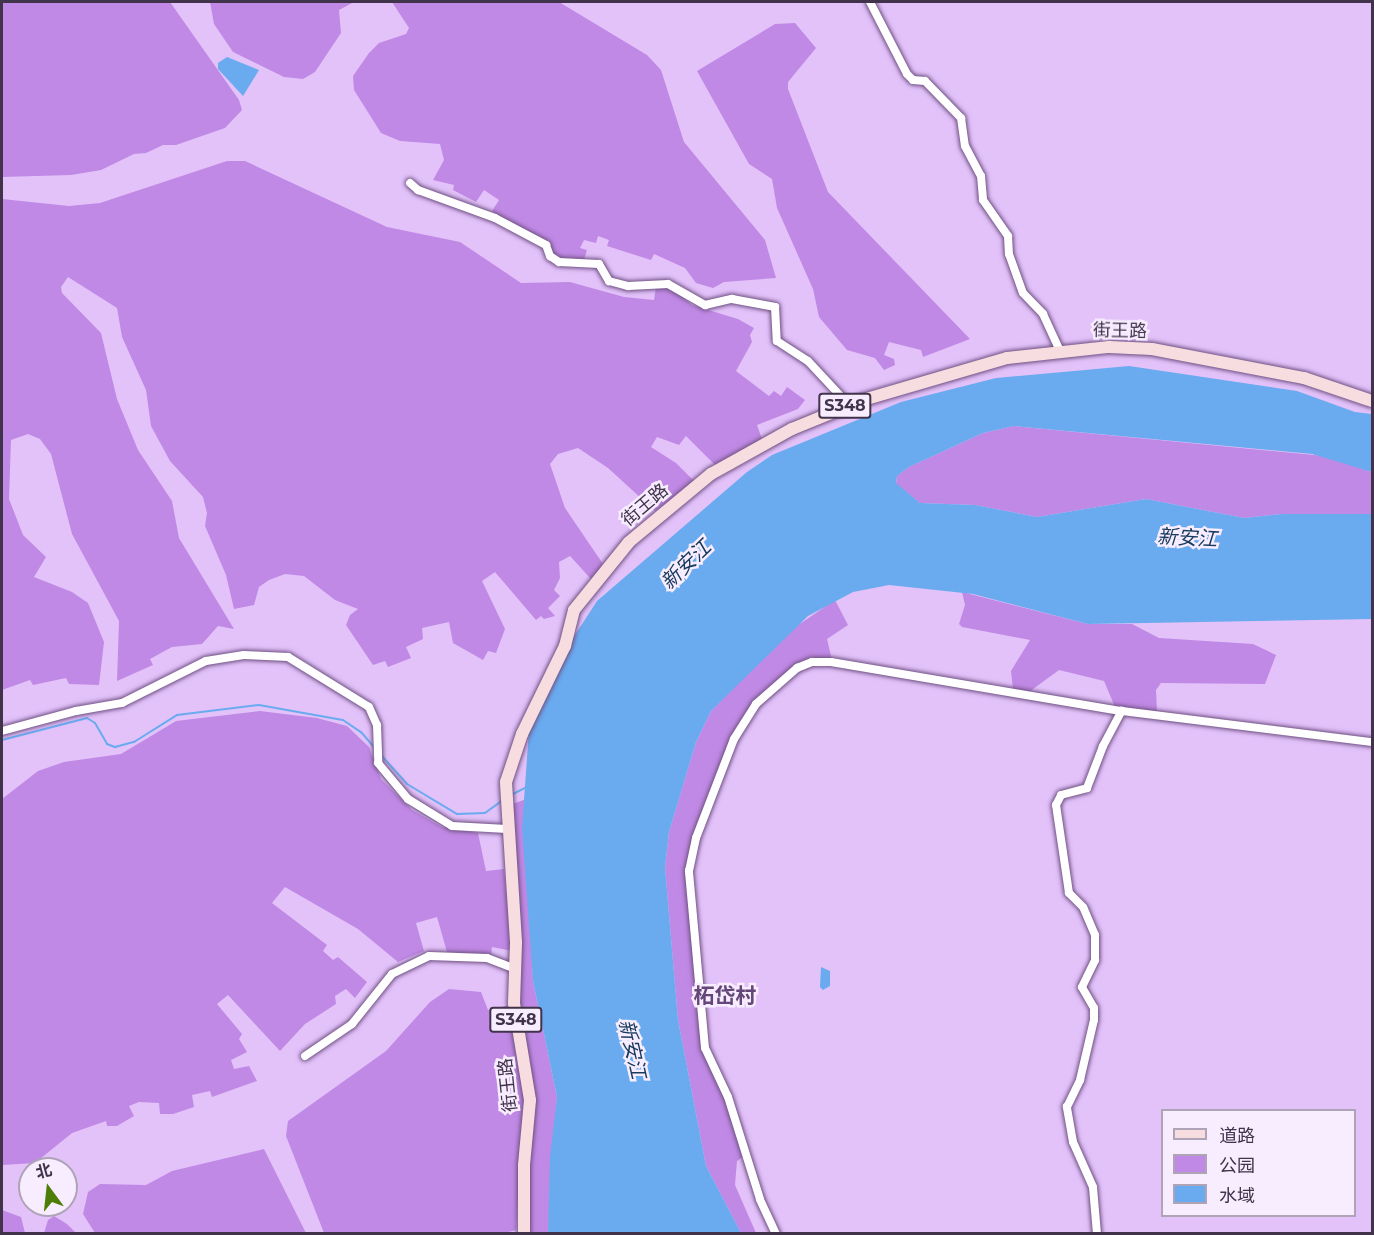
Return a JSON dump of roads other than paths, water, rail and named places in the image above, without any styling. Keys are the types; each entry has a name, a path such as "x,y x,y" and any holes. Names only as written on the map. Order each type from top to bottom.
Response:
{"main road":[{"name":"街王路","path":"524,1233 524,1165 530,1100 514,1003 515,969 506,799 513,754 565,646 574,610 625,546 724,465 792,429 849,405 982,363 1060,351 1120,347 1152,349 1304,378 1372,402"}],"street":[{"path":"870,2 907,74 913,80 925,81 961,118 965,146 981,176 983,200 1008,236 1009,254 1023,293 1043,314 1060,351"},
{"path":"410,183 418,190 495,218 546,245 550,256 559,262 598,264 609,281 628,286 668,284 705,305 734,300 775,307 777,341 808,361 849,405"},
{"path":"2,731 76,711 122,704 206,661 244,655 288,657 369,708 377,724 375,751 380,767 408,799 452,826 507,829"},
{"path":"776,1233 760,1199 728,1098 705,1048 689,880 693,846 712,789 748,715 794,670 812,662 1122,711 1372,742"},
{"path":"1097,1233 1093,1187 1073,1142 1067,1107 1083,1072 1094,1020 1094,1008 1082,987 1095,960 1095,935 1083,908 1070,895 1056,805 1061,795 1087,788 1103,746 1122,711"},
{"path":"305,1056 352,1023 392,974 429,956 487,958 515,969"}],"water":[{"path":"227,57 259,70 243,96 218,69 218,63"},
{"name":"新安江","path":"1129,366 1297,391 1355,412 1372,414 1372,472 1312,454 1014,426 983,433 909,467 897,476 896,483 920,503 975,505 1037,517 1146,499 1244,518 1282,514 1372,514 1372,619 1088,624 973,594 889,585 853,592 808,616 711,711 696,742 669,832 665,867 678,1020 706,1166 741,1233 548,1233 550,1157 557,1097 533,981 522,828 529,730 575,635 597,601 747,472 772,455 901,402 996,378"},
{"path":"821,967 830,971 830,986 823,990 820,987"}],"waterway":[{"path":"2,740 87,718 95,723 107,744 115,747 134,742 177,715 259,705 343,720 361,732 375,748"},
{"path":"381,755 407,784 457,814 485,813 503,800"},
{"path":"513,794 529,786"}],"district":[{"name":"柘岱村","path":"725,996"}]}
